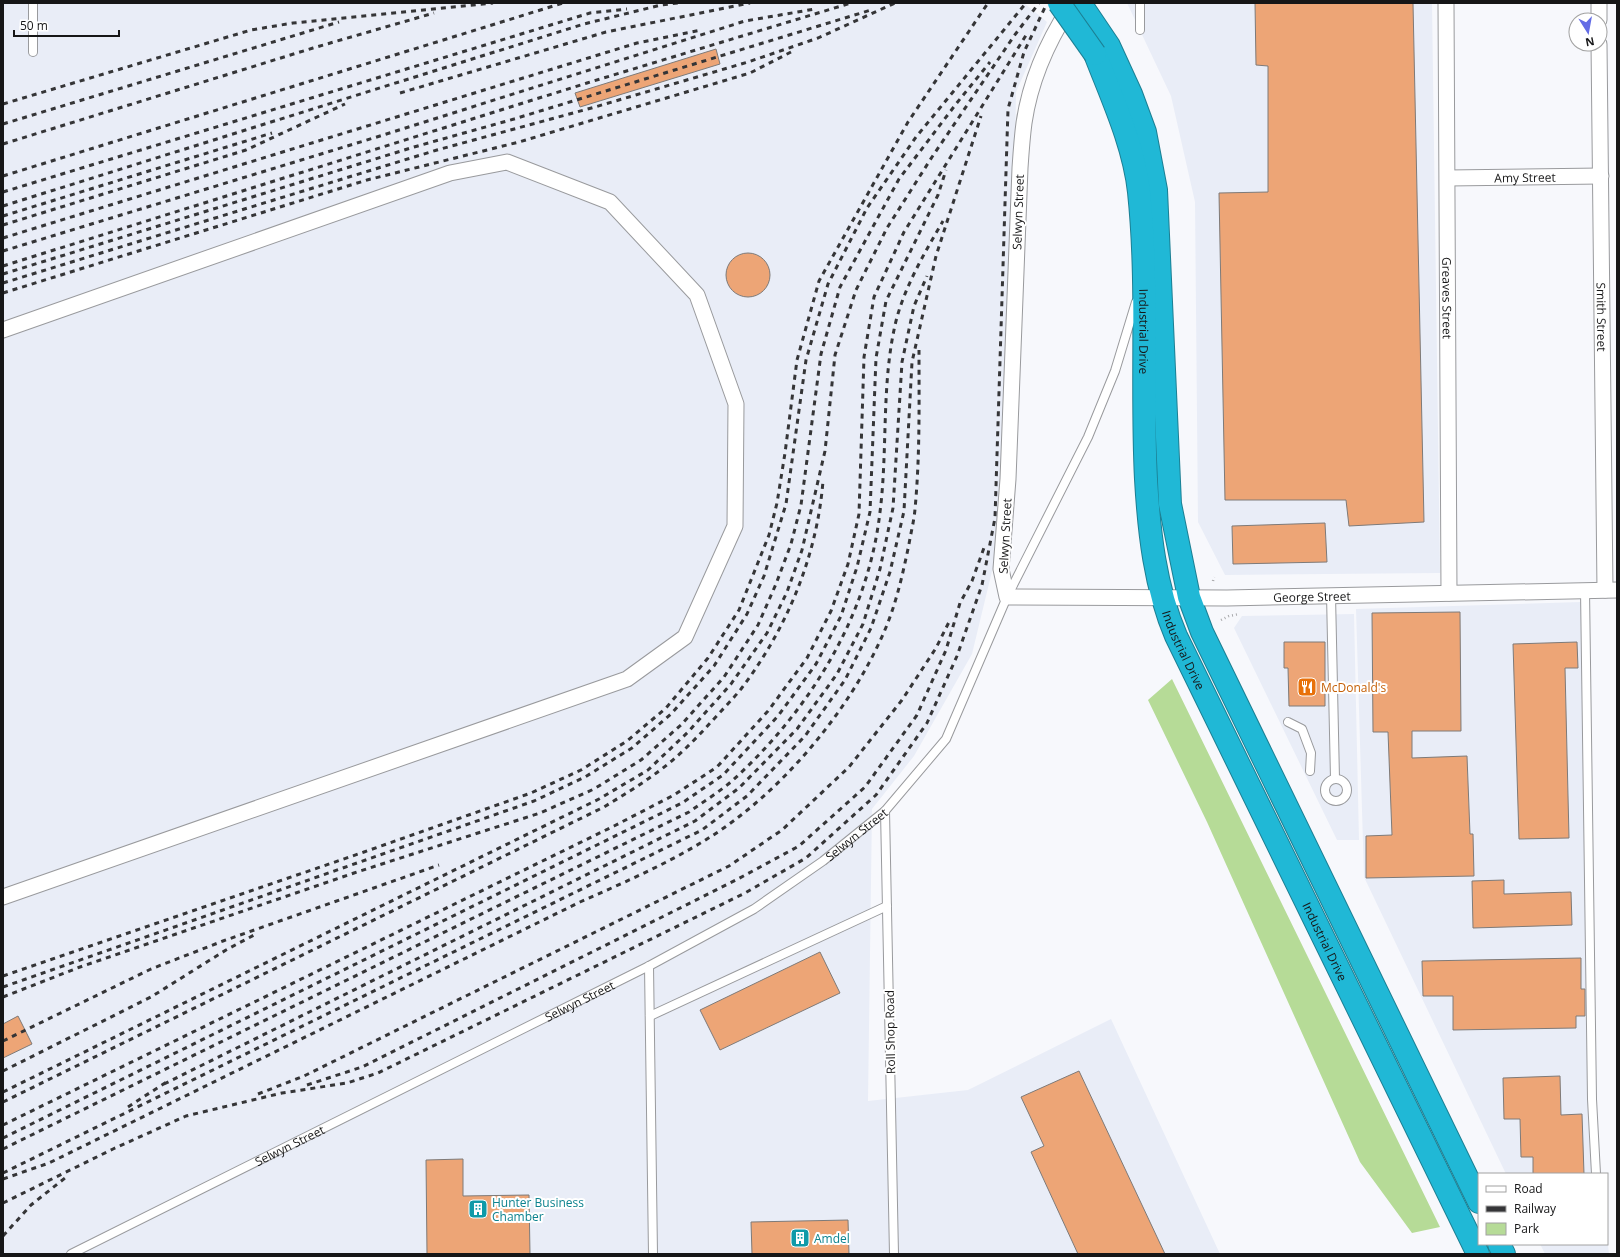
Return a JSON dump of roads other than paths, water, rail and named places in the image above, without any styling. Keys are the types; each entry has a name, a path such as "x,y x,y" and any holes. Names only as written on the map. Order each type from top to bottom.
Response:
{"highway":[{"name":"Industrial Drive","path":"1059,3 1102,50 1125,133 1138,190 1143,280 1144,444 1147,499 1155,562 1163,598 1176,636 1478,1254"},
{"name":"Industrial Drive","path":"1080,3 1102,50 1131,94 1144,132 1156,190 1170,504 1189,597 1202,632 1478,1200"},
{"path":"1500,1245 1504,1254"}],"street":[{"name":"Selwyn Street","path":"1007,597 1001,569 1008,479 1020,168 1024,121 1033,85 1048,44 1073,3"},
{"name":"Greaves Street","path":"1446,3 1449,593"},
{"name":"Smith Street","path":"1599,52 1611,590"},
{"path":"3,330 450,173 507,162 610,202 698,295 736,404 735,526 685,637 627,679 3,897"},
{"name":"Amy Street","path":"1448,178 1601,176"},
{"name":"George Street","path":"1007,597 1163,598 1611,590"}],"lane":[{"path":"33,3 33,52"},
{"path":"1140,3 1140,30"},
{"path":"1007,597 1088,437 1115,371 1143,280"},
{"path":"1585,590 1592,1099 1596,1173"},
{"path":"1331,594 1335,779"},
{"name":"Selwyn Street","path":"72,1254 649,966 754,909 824,861 885,811 946,739 1007,597"},
{"path":"1288,722 1302,729 1311,753 1310,771"},
{"name":"Roll Shop Road","path":"885,811 894,1254"},
{"path":"650,1016 887,906"},
{"path":"649,966 653,1254"}],"railway":[{"path":"3,104 251,30 293,23 493,3"},
{"path":"3,176 563,3"},
{"path":"3,206 584,24 661,5 678,3"},
{"path":"400,93 606,32 750,3"},
{"path":"3,266 587,83 851,3"},
{"path":"3,283 437,150 595,107 748,62 818,38 895,3"},
{"path":"3,976 531,793 581,770 627,741 666,708 708,658 739,610 769,535 777,503 797,360 819,281 908,122 988,3"},
{"path":"3,987 534,801 585,777 632,748 671,714 714,666 747,614 764,576 786,504 806,360 828,284 867,208 916,137 1026,3"},
{"path":"3,1092 599,799 648,770 688,732 731,684 767,633 787,592 802,550 825,451 835,355 856,290 887,228 932,157 1014,36 1039,3"},
{"path":"3,1203 113,1149 186,1116 282,1093 347,1083 378,1073 745,893 806,858 876,795 927,723 957,656 982,585 995,518 1008,109 1024,52 1047,3"},
{"path":"3,192 590,13 627,9"},
{"path":"3,251 380,136 745,21 815,9"},
{"path":"3,274 414,147 514,119 871,10"},
{"path":"3,144 313,48 434,13"},
{"path":"3,124 339,22"},
{"path":"3,238 637,43 701,30"},
{"path":"3,1125 614,826 674,795 717,767 768,711 807,658 831,611 848,564 859,514 864,357 874,297 904,232 1028,32"},
{"path":"3,293 367,180 519,142 750,73 791,52"},
{"path":"3,997 80,967 354,873 540,813 594,789 641,760 681,725 724,677 758,625 776,584 791,544 801,505 821,354 840,287 899,179 990,62"},
{"path":"3,225 246,150 345,104"},
{"path":"3,1173 702,830 747,796 805,736 845,680 871,628 890,572 904,511 912,362 936,256 981,116"},
{"path":"3,216 272,133"},
{"path":"3,1138 682,803 723,775 778,716 816,664 841,616 857,567 870,512 876,358 886,301 938,195 946,170"},
{"path":"3,1149 689,812 732,781 760,754 810,693 830,660 848,625 863,588 873,551 880,512 884,464 888,368 896,321 910,282 943,221"},
{"path":"164,1084 695,821 739,788 797,729 837,674 863,624 880,569 893,508 902,362 914,306 927,276"},
{"path":"3,1179 49,1163 580,902 661,865 707,839 761,799 786,775 832,720 870,662 892,611 899,589 915,509 919,410 919,350"},
{"path":"3,1102 604,807 660,770 691,743 734,697 757,666 772,642 797,591 806,565 820,509 823,481"},
{"path":"307,1085 362,1067 736,880 799,846 865,787 917,715 946,650 960,603 972,581 985,545"},
{"path":"258,1094 304,1076 729,866 782,830 849,767 902,700 936,648 950,620"},
{"path":"3,1041 151,969 223,941 439,865"},
{"path":"3,1071 151,997 226,950 254,935"},
{"path":"128,1107 168,1081"},
{"path":"3,1236 31,1205 65,1178"}],"place":[{"name":"McDonald's","path":"1307,687"},
{"name":"Hunter Business Chamber","path":"478,1209"},
{"name":"Amdel","path":"800,1238"}]}
